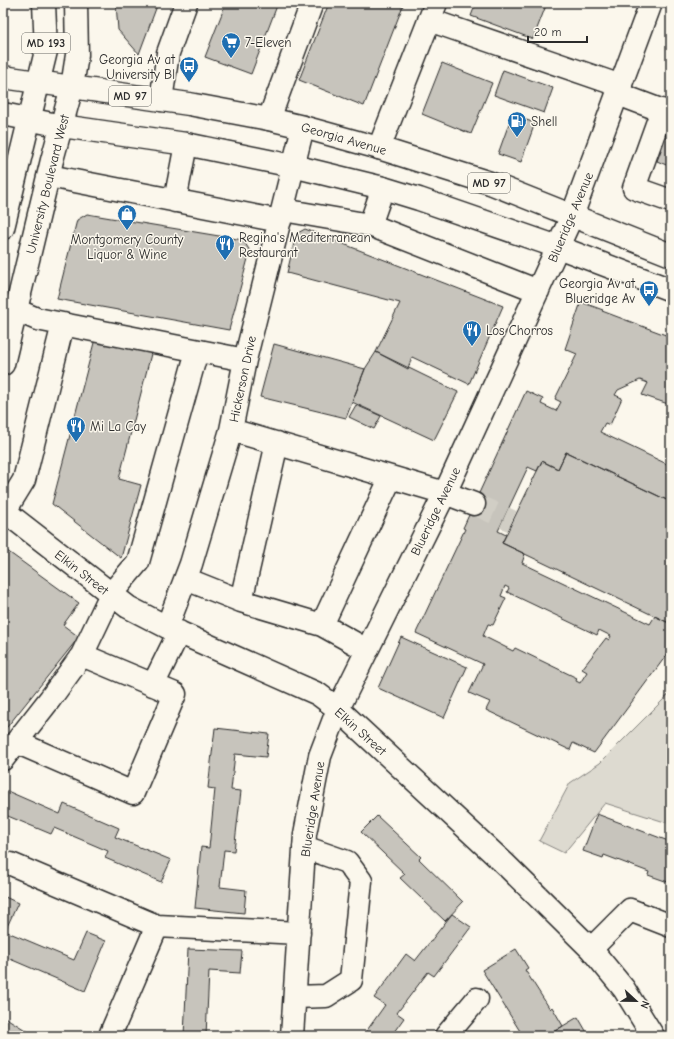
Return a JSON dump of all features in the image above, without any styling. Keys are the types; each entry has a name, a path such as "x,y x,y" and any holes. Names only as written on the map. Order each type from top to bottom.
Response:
{"street":[{"name":"MD 193","path":"3,228 9,175 29,120 46,52 44,3"},
{"name":"University Boulevard West","path":"3,364 52,160 72,87 77,55 76,3"},
{"path":"161,100 168,53 186,3"},
{"path":"269,118 312,3"},
{"name":"Blueridge Avenue","path":"292,1036 305,834 320,756 338,709 445,493 572,216 651,3"},
{"path":"379,148 432,12 619,90 666,112 634,188 671,201"},
{"name":"Georgia Avenue","path":"3,77 189,104 269,118 303,127 379,148 490,184 671,255"},
{"path":"3,114 62,126 186,144 293,166 383,188 558,247 671,290"},
{"name":"Hickerson Drive","path":"154,685 173,630 186,579 192,564 231,430 245,360 303,127"},
{"path":"175,201 186,144"},
{"path":"49,176 175,201 370,225 538,291"},
{"path":"370,225 383,188"},
{"path":"16,310 38,319 245,360"},
{"path":"4,511 24,480 64,324"},
{"path":"82,655 175,694 133,793 9,751 82,655 111,594 138,562 198,351"},
{"path":"231,430 445,493 474,504"},
{"path":"241,601 277,443"},
{"path":"322,625 391,477"},
{"name":"Elkin Street","path":"4,511 128,607 173,630 318,694 338,709 505,864 591,949 624,989 653,1036"},
{"path":"186,579 241,601 322,625 367,650"},
{"path":"295,997 326,996 350,980 361,881 347,862 304,847"},
{"path":"11,864 157,926 299,932"},
{"path":"591,949 630,910 671,926"},
{"path":"111,1033 157,926"},
{"path":"446,1036 477,999"}],"shaded area":[{"path":"671,692 671,824 605,803 564,853 539,841 570,783 600,763"}],"building":[{"path":"116,3 158,3 139,54 118,30"},
{"path":"226,3 278,3 251,74 205,57"},
{"path":"329,3 404,3 364,106 299,80"},
{"path":"476,3 547,3 533,39 471,16"},
{"path":"442,63 492,83 471,134 422,114"},
{"path":"503,70 553,88 544,113 494,95"},
{"name":"Shell","path":"512,115 535,123 521,162 498,154"},
{"path":"667,134 671,136 671,167 657,161"},
{"path":"87,214 243,240 250,251 229,330 57,299 77,220"},
{"path":"305,229 503,306 469,384 412,357 408,369 376,352 400,303 287,273 296,234"},
{"path":"581,302 671,337 671,405 642,395 648,383 640,380 618,390 615,395 622,398 610,425 605,423 600,432 671,466 671,502 566,452 558,469 542,461 537,471 528,467 498,531 506,535 502,543 525,554 522,563 650,624 655,616 671,624 671,649 594,753 573,743 570,750 486,710 490,702 469,693 483,664 416,633 465,529 463,528 526,391 543,399 541,404 556,411 561,402 555,399 577,354 565,349","holes":["505,586 509,588 507,592 597,635 599,630 611,636 609,640 606,638 582,669 587,672 580,683 576,681 577,678 515,648 513,651 483,636 488,624 493,625 506,598 501,596"]},
{"path":"96,335 153,346 119,479 141,485 121,558 52,504"},
{"path":"274,344 365,369 346,418 260,397"},
{"path":"376,352 458,392 434,440 352,402 365,369"},
{"path":"356,405 381,416 374,429 349,417"},
{"path":"566,452 671,502 671,624 502,543 542,461 558,469"},
{"path":"3,548 79,603 63,625 79,637 3,732"},
{"path":"401,637 467,667 444,718 378,688"},
{"path":"215,728 269,734 266,757 235,754 231,790 241,791 234,851 224,850 220,887 246,890 244,913 195,908 201,847 209,848 215,789 208,788"},
{"path":"5,790 60,814 64,804 119,828 115,837 171,860 161,882 105,858 108,851 54,828 51,834 3,814 3,795"},
{"path":"597,814 671,842 671,874 668,882 648,875 649,872 604,855 603,858 583,851"},
{"path":"377,816 421,857 419,859 463,902 445,921 400,878 405,874 361,832"},
{"path":"3,896 18,903 5,931 74,960 86,933 106,941 85,991 3,956"},
{"path":"452,914 471,927 434,976 428,972 397,1013 404,1018 391,1036 363,1036 385,1005 374,998 406,954 415,961"},
{"path":"188,949 242,951 240,973 209,971 206,1036 184,1036"},
{"path":"516,949 528,968 525,970 550,1009 552,1007 563,1026 547,1036 523,1036 482,970"},
{"path":"3,1016 35,1036 3,1036"},
{"path":"578,1017 589,1036 547,1036 563,1026"}],"tunnel":[{"path":"474,504 512,521"}],"place":[{"name":"7-Eleven","path":"231,59"},
{"name":"Georgia Av at University Bl","path":"189,83"},
{"name":"Shell","path":"517,138"},
{"name":"Montgomery County Liquor & Wine","path":"127,231"},
{"name":"Regina's Mediterranean Restaurant","path":"225,261"},
{"name":"Georgia Av at Blueridge Av","path":"649,307"},
{"name":"Los Chorros","path":"472,347"},
{"name":"Mi La Cay","path":"76,443"}]}
